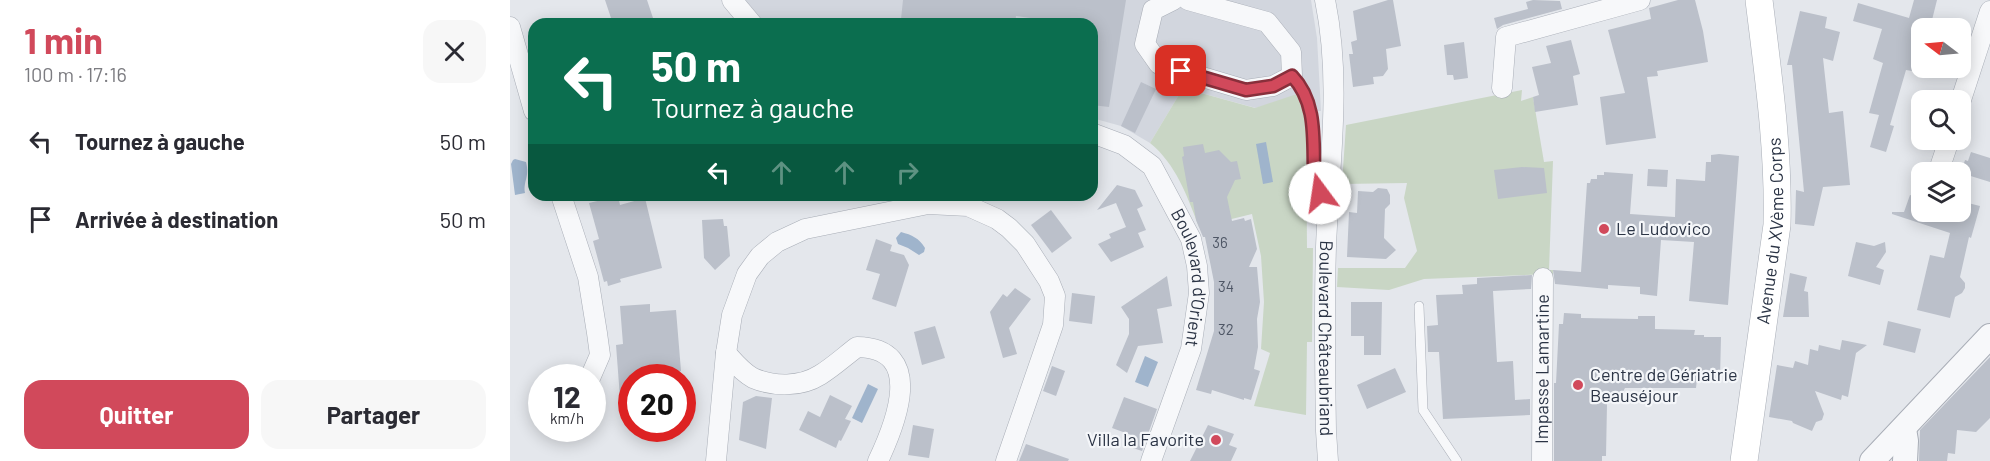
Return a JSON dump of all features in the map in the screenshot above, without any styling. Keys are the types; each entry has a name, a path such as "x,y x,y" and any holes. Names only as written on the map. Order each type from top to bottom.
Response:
{"main road":[{"name":"Avenue du XVème Corps","path":"1744,461 1777,225 1778,196 1759,0"}],"street":[{"path":"732,0 747,18"},
{"path":"1173,0 1153,10 1145,44 1159,64 1246,90 1273,86 1292,76 1291,52 1267,22 1188,0"},
{"path":"1502,88 1506,38 1640,0"},
{"name":"Boulevard Châteaubriand","path":"1329,1 1334,117 1326,246 1326,430 1329,461"},
{"path":"1964,90 1990,11"},
{"path":"510,27 528,90"},
{"name":"Boulevard d'Orient","path":"1098,135 1124,145 1152,166 1191,240 1197,266 1199,293 1191,350 1151,461"},
{"path":"563,201 588,277 600,355 596,364"},
{"path":"716,461 726,353 732,315 747,274 760,256 777,242 805,229 928,204 968,206 983,212 1009,228 1024,244 1049,281 1055,296 1053,325 1006,461"},
{"name":"Impasse Lamartine","path":"1542,461 1543,278"},
{"path":"1872,461 1990,336"},
{"path":"726,353 740,368 753,377 784,385 803,382 820,375 857,347 880,350 895,361 900,379 897,415 878,461"},
{"path":"1904,429 1905,461"}],"lane":[{"path":"1292,76 1306,96 1312,112 1315,189 1320,193 1329,194"},
{"path":"1419,306 1423,410 1457,461"}],"shaded area":[{"path":"745,0 1311,0 1317,38 1321,111 1304,112 1297,95 1256,108 1183,88 1150,143 1121,126 1098,120 1098,18 760,18"}],"green space":[{"path":"1183,88 1255,108 1297,94 1304,112 1307,248 1313,248 1312,342 1307,342 1306,415 1254,406 1270,353 1261,349 1264,302 1261,256 1252,214 1199,227 1174,171 1150,143"},
{"path":"1522,90 1521,101 1533,97 1544,162 1553,161 1549,270 1553,270 1553,274 1424,279 1389,290 1337,287 1338,268 1405,268 1417,251 1404,198 1407,183 1342,184 1346,125"}],"water":[{"path":"1266,142 1273,182 1263,184 1256,144"},
{"path":"515,159 526,162 527,171 525,193 515,195 511,164"},
{"path":"901,232 918,239 925,248 924,252 919,255 898,244 896,238"},
{"path":"1145,356 1158,362 1148,387 1135,382"},
{"path":"868,384 878,389 862,423 852,418"}],"building":[{"path":"605,0 647,0 653,18 611,18"},
{"path":"903,0 1126,0 1109,107 1098,106 1098,18 1016,16 1016,18 901,18"},
{"path":"1393,0 1401,46 1386,49 1388,69 1383,76 1373,77 1374,84 1353,87 1349,54 1353,54 1351,42 1357,40 1353,11"},
{"path":"1678,0 1695,0 1708,62 1657,71 1658,76 1647,77 1656,138 1606,145 1600,97 1625,93 1608,30 1651,19 1649,8"},
{"path":"1914,0 1937,0 1932,18 1911,18 1911,71 1906,70 1890,125 1894,126 1886,152 1870,147 1879,115 1869,113 1883,63 1873,59 1882,29 1853,21 1858,3 1909,18"},
{"path":"1560,1 1562,9 1503,25 1497,29 1494,18 1528,9 1526,2"},
{"path":"1800,11 1827,17 1825,28 1840,32 1833,61 1823,58 1829,113 1843,111 1850,185 1823,187 1814,226 1795,224 1796,190 1804,192 1792,65 1787,65"},
{"path":"1571,40 1580,74 1573,76 1578,105 1535,112 1533,97 1539,95 1532,67 1551,63 1546,46"},
{"path":"1464,42 1468,78 1454,80 1453,75 1447,75 1444,45"},
{"path":"1141,82 1156,89 1135,133 1121,126"},
{"path":"1203,144 1205,153 1219,150 1231,162 1237,161 1241,179 1235,180 1227,197 1232,221 1251,219 1257,249 1249,267 1257,267 1260,302 1257,319 1258,347 1254,369 1260,371 1251,400 1212,390 1211,394 1196,390 1214,331 1214,282 1205,237 1196,220 1193,202 1190,202 1182,157 1184,156 1183,147"},
{"path":"1971,152 1990,158 1990,182 1971,176 1971,162 1964,162 1968,161"},
{"path":"1711,155 1739,156 1728,305 1689,301 1694,242 1661,240 1657,296 1640,294 1640,287 1608,285 1608,289 1555,284 1553,270 1581,272 1587,183 1590,183 1591,179 1597,179 1597,175 1604,175 1604,172 1633,174 1630,214 1675,217 1676,179 1705,181 1706,162 1711,162"},
{"path":"1522,167 1544,168 1547,193 1498,199 1494,170"},
{"path":"1648,169 1668,170 1667,187 1647,186"},
{"path":"1117,185 1135,190 1143,206 1137,209 1146,230 1138,233 1144,247 1111,262 1098,244 1111,238 1109,234 1126,227 1116,203 1097,210"},
{"path":"1378,188 1387,189 1390,195 1390,204 1385,209 1384,238 1396,250 1386,259 1347,257 1349,212 1357,213 1358,191 1373,192"},
{"path":"1911,195 1911,220 1892,214 1892,212 1904,212"},
{"path":"619,201 620,205 646,201 662,268 620,279 621,282 608,286 607,281 604,282 593,241 599,239 589,203"},
{"path":"1971,204 1980,206 1971,238 1969,237 1960,277 1965,283 1965,288 1955,297 1950,318 1917,310 1930,255 1944,258 1950,233 1916,222 1971,222"},
{"path":"1051,210 1072,238 1052,253 1031,225"},
{"path":"723,219 724,226 727,226 730,256 715,270 704,258 702,220"},
{"path":"876,239 892,245 890,251 904,255 909,265 896,307 872,299 880,274 866,270"},
{"path":"1856,242 1874,246 1885,242 1886,252 1876,267 1884,270 1880,285 1848,276"},
{"path":"1790,273 1807,277 1804,291 1808,292 1809,317 1783,317"},
{"path":"1532,275 1531,289 1493,291 1497,362 1513,361 1515,400 1530,399 1530,415 1443,419 1439,352 1428,352 1427,326 1438,325 1436,295 1463,294 1462,285 1477,284 1477,278"},
{"path":"1167,276 1172,306 1157,309 1163,343 1138,346 1127,373 1116,365 1129,334 1129,319 1121,307"},
{"path":"1015,288 1031,299 1009,328 1017,354 1003,358 990,312 1003,294 1007,297"},
{"path":"1072,293 1095,296 1092,324 1069,321"},
{"path":"1351,302 1382,302 1381,355 1364,355 1364,336 1351,336"},
{"path":"650,304 650,312 676,310 680,364 618,364 618,371 616,345 623,344 620,306"},
{"name":"Centre de Gériatrie Beauséjour","path":"1564,313 1581,314 1581,318 1638,319 1638,316 1655,316 1655,329 1695,330 1694,335 1721,337 1720,379 1697,379 1696,388 1625,388 1620,397 1607,404 1606,456 1602,456 1602,461 1554,461 1554,383 1556,383 1559,324 1563,324"},
{"path":"1888,321 1921,329 1915,353 1883,345"},
{"path":"935,326 945,358 922,365 914,332"},
{"path":"1842,340 1867,345 1856,353 1848,397 1842,395 1841,400 1815,391 1824,414 1822,420 1816,422 1812,431 1792,421 1769,417 1777,365 1793,368 1795,361 1808,365 1810,349 1818,351 1819,345 1840,350"},
{"path":"1990,357 1990,418 1976,432 1957,430 1955,454 1948,453 1947,461 1919,461 1920,430"},
{"path":"1052,366 1065,371 1056,396 1043,391"},
{"path":"1395,368 1406,392 1367,409 1357,385"},
{"path":"830,395 852,406 845,419 851,421 836,448 799,430 808,411 820,417"},
{"path":"756,396 772,398 766,449 739,440 743,402"},
{"path":"1124,397 1157,409 1142,451 1130,447 1134,436 1112,428"},
{"path":"913,425 934,429 929,458 908,455"},
{"name":"Villa la Favorite","path":"1208,425 1234,434 1229,445 1237,448 1231,461 1190,461"},
{"path":"1026,444 1069,459 1068,461 1019,461"}],"place":[{"name":"Le Ludovico","path":"1604,229"},
{"name":"Centre de Gériatrie Beauséjour","path":"1578,385"},
{"name":"Villa la Favorite","path":"1216,440"}],"route":[{"path":"1181,71 1246,90 1273,86 1292,76 1306,96 1312,112 1314,179 1315,189 1320,193"}]}
